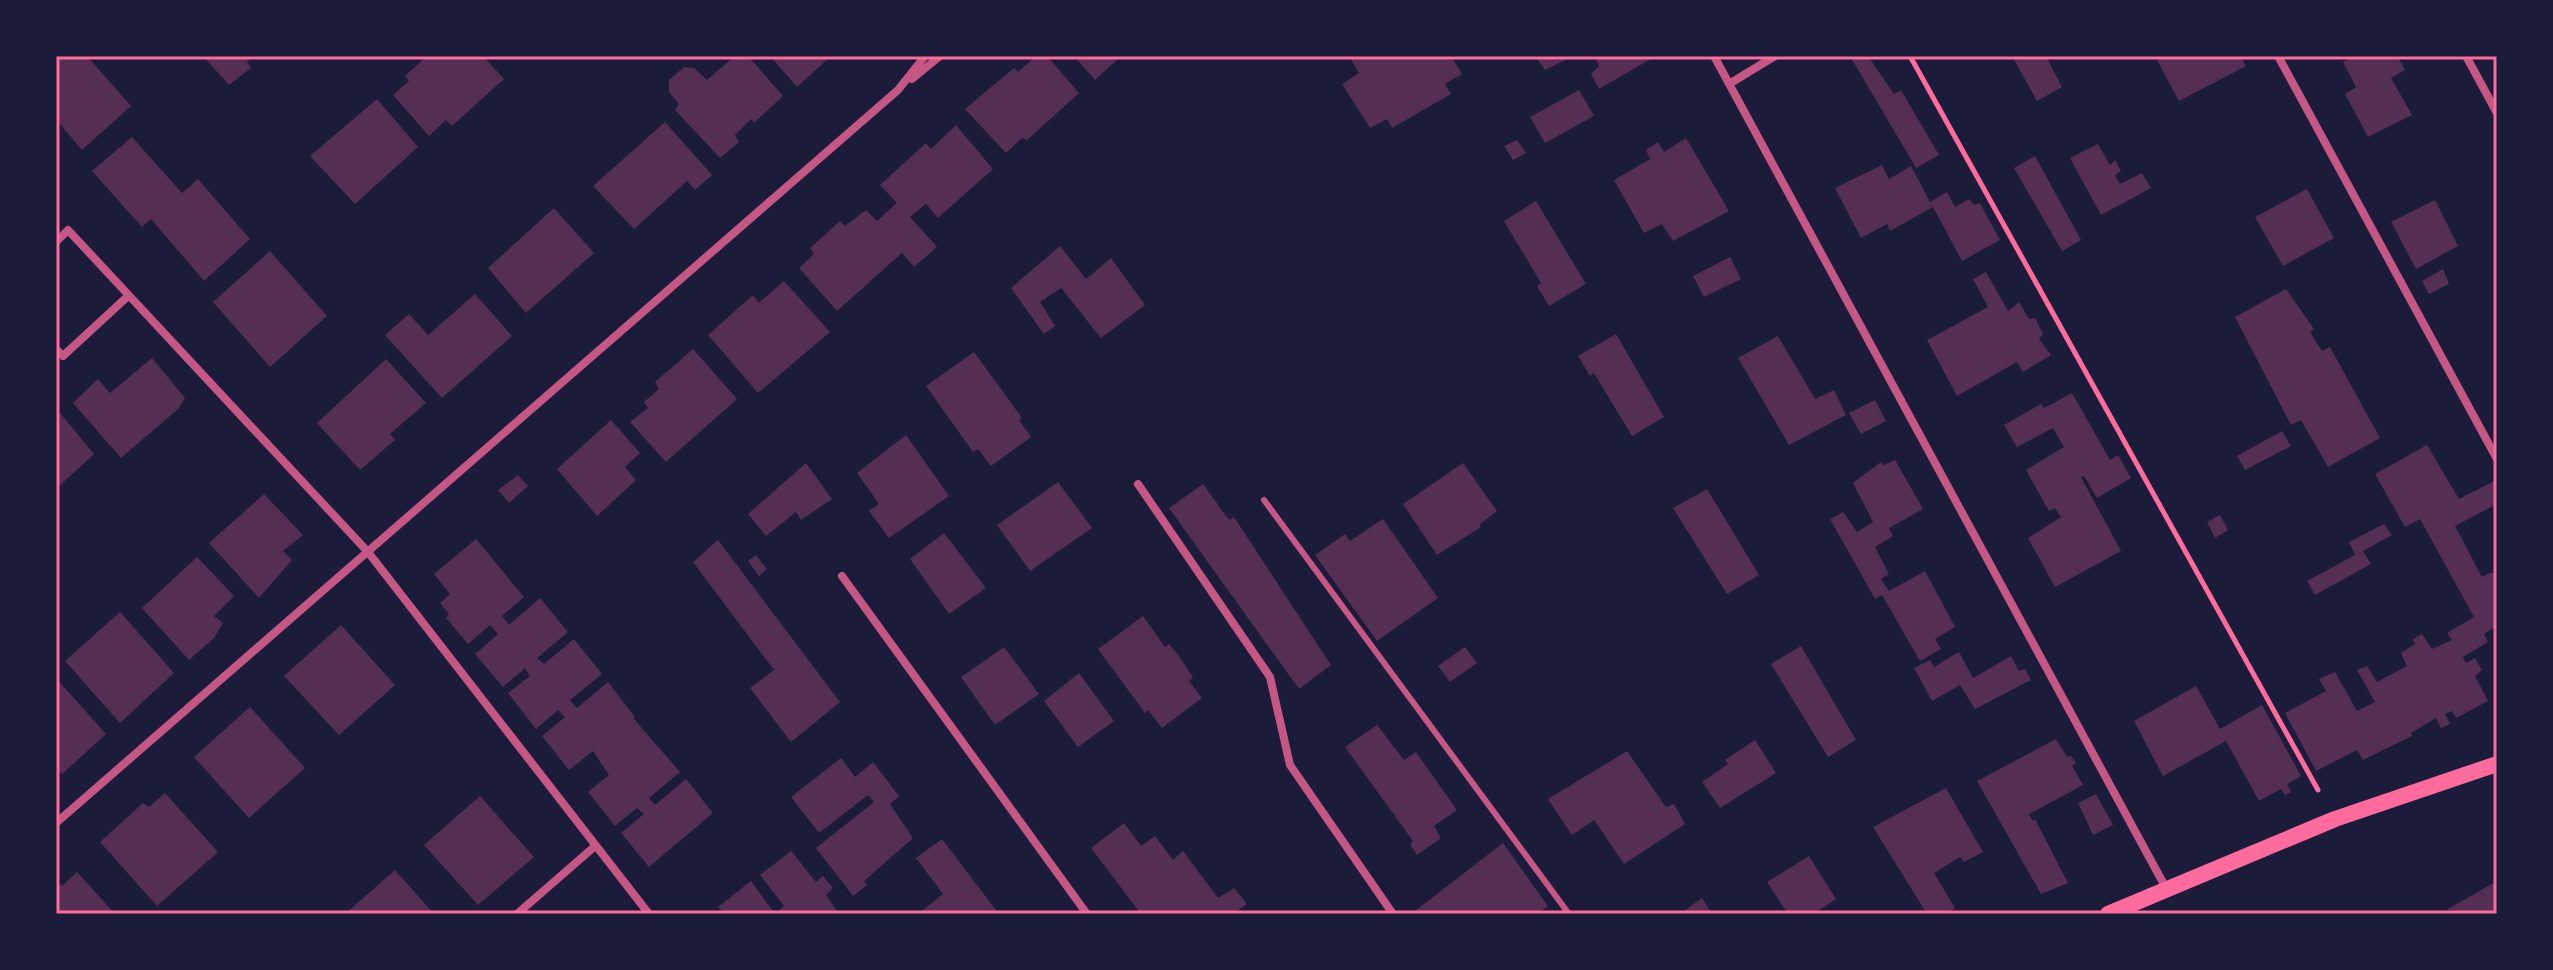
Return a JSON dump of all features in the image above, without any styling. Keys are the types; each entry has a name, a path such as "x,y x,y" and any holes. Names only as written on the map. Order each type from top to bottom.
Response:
{"main road":[{"path":"2108,914 2335,819 2497,764"}],"street":[{"path":"898,90 925,56"},
{"path":"56,823 940,56"},
{"path":"1714,56 2167,890"},
{"path":"1729,84 1775,56"},
{"path":"2278,56 2497,459"},
{"path":"2466,56 2494,94 2497,113"},
{"path":"56,242 68,230 127,297 368,552 649,914"},
{"path":"56,349 63,356 127,297"},
{"path":"1138,484 1270,677 1290,765 1393,914"},
{"path":"842,576 1087,914"},
{"path":"517,914 594,847"}],"lane":[{"path":"1264,500 1569,914"}],"path":[{"path":"1910,56 2335,819"}],"building":[{"path":"56,56 87,56 131,106 82,150 56,119"},
{"path":"203,56 253,56 247,62 251,68 229,85"},
{"path":"427,56 483,56 504,79 452,126 446,120 429,136 393,95 409,81 405,76"},
{"path":"735,56 748,56 783,96 754,123 751,119 735,135 739,142 720,158 675,110 679,104 669,92 669,80 684,67 694,68 707,80"},
{"path":"770,56 831,56 797,87"},
{"path":"1036,56 1047,56 1079,93 1027,140 1022,138 1006,153 965,109 1014,68 1018,72"},
{"path":"1074,56 1121,56 1095,80"},
{"path":"1349,56 1451,56 1462,74 1445,84 1451,94 1392,128 1387,119 1370,128 1342,84 1359,73"},
{"path":"1535,56 1565,56 1567,59 1545,70"},
{"path":"1594,56 1656,56 1599,89 1591,74 1599,66"},
{"path":"1850,56 1868,56 1894,94 1901,90 1939,155 1916,168"},
{"path":"2012,56 2046,56 2062,87 2037,101"},
{"path":"2155,56 2232,56 2233,59 2240,56 2246,66 2179,101"},
{"path":"2355,56 2397,56 2405,70 2391,78 2412,115 2368,137 2345,94 2356,87 2343,62"},
{"path":"1579,90 1594,116 1545,143 1530,117"},
{"path":"377,99 418,147 355,204 310,156"},
{"path":"665,122 712,175 695,190 687,181 634,229 593,186"},
{"path":"956,125 993,169 938,218 926,204 910,217 937,247 914,267 902,253 837,311 799,268 814,254 810,248 840,221 845,226 866,210 877,221 897,203 880,185 926,143 931,149"},
{"path":"132,137 182,193 198,179 250,239 204,281 151,219 142,227 92,171"},
{"path":"1686,138 1729,211 1673,241 1662,224 1644,233 1614,180 1650,159 1646,150 1658,142 1664,152"},
{"path":"1517,140 1526,153 1513,160 1504,146"},
{"path":"2098,144 2110,165 2115,160 2121,171 2115,175 2120,184 2142,173 2151,188 2101,215 2070,158"},
{"path":"2035,156 2081,240 2062,251 2014,168"},
{"path":"1882,165 1889,179 1911,166 1930,202 1947,192 1955,207 1969,199 1974,205 1980,203 2000,240 1962,261 1933,207 1890,231 1887,224 1861,238 1835,188"},
{"path":"2307,189 2334,238 2283,266 2255,217"},
{"path":"2435,200 2458,246 2416,269 2391,222"},
{"path":"1536,201 1586,284 1549,306 1537,286 1541,283 1504,221"},
{"path":"554,208 594,253 526,313 488,268"},
{"path":"1060,246 1086,279 1111,258 1145,305 1101,338 1061,288 1040,302 1055,326 1044,334 1011,288"},
{"path":"270,251 327,316 270,367 213,302"},
{"path":"1730,257 1741,279 1704,297 1693,276"},
{"path":"2443,269 2449,284 2429,294 2422,281"},
{"path":"1986,272 2008,311 2019,302 2029,319 2035,318 2043,334 2039,339 2051,355 2023,372 2017,362 1957,396 1927,340 1988,307 1973,279"},
{"path":"784,281 830,332 758,393 708,335 753,295 759,303"},
{"path":"2286,289 2314,329 2310,332 2322,351 2330,347 2380,438 2328,467 2301,420 2291,425 2235,317"},
{"path":"475,294 512,336 442,398 385,335 409,314 428,335"},
{"path":"1616,334 1664,417 1632,436 1594,373 1590,376 1578,356"},
{"path":"1778,336 1815,399 1834,390 1846,415 1789,445 1738,358"},
{"path":"693,349 737,399 666,462 630,422 648,408 644,402 659,389 655,382"},
{"path":"974,352 1022,418 1019,420 1031,437 991,466 978,449 973,452 926,386"},
{"path":"152,358 185,398 178,409 121,458 73,403 98,379 110,393"},
{"path":"386,359 426,403 390,434 395,440 360,470 317,423"},
{"path":"2072,393 2110,460 2118,455 2131,478 2097,498 2084,476 2081,477 2121,551 2055,587 2028,538 2061,517 2055,508 2049,511 2026,470 2064,447 2053,428 2017,447 2004,425 2041,404 2044,408"},
{"path":"1875,400 1886,421 1861,434 1849,413"},
{"path":"56,408 94,454 56,489"},
{"path":"611,420 640,453 625,467 636,480 597,516 557,469"},
{"path":"2282,431 2291,446 2245,470 2237,456"},
{"path":"906,435 949,496 889,538 869,511 879,504 857,473"},
{"path":"2427,445 2459,499 2494,481 2497,488 2497,504 2455,526 2482,577 2492,572 2497,580 2497,626 2484,634 2488,642 2463,657 2466,663 2475,658 2482,670 2475,676 2488,701 2456,718 2452,711 2445,714 2450,724 2441,728 2436,718 2411,733 2412,736 2363,760 2357,750 2316,771 2285,713 2326,691 2319,679 2335,672 2357,711 2375,702 2357,670 2367,666 2377,682 2407,666 2401,653 2415,644 2413,639 2422,634 2432,649 2452,640 2447,633 2474,617 2420,519 2405,527 2375,474"},
{"path":"1895,460 1923,509 1889,528 1893,536 1875,547 1889,574 1881,579 1889,591 1925,571 1955,627 1935,639 1941,649 1920,661 1882,595 1875,599 1830,519 1843,512 1857,532 1873,522 1853,483 1881,462 1884,465"},
{"path":"806,463 832,499 801,520 796,512 766,536 748,514"},
{"path":"1463,463 1497,511 1479,525 1481,527 1437,555 1403,504"},
{"path":"518,475 528,486 509,503 498,490"},
{"path":"1058,482 1092,528 1030,571 997,525"},
{"path":"1203,484 1226,516 1230,520 1234,517 1331,665 1299,689 1169,508"},
{"path":"1707,489 1759,575 1727,594 1673,508"},
{"path":"264,494 303,535 283,551 292,560 259,598 209,543"},
{"path":"2220,515 2228,530 2215,538 2207,522"},
{"path":"1383,519 1438,598 1377,641 1315,555 1345,534 1350,541"},
{"path":"2384,524 2392,535 2363,551 2371,564 2315,595 2307,581 2355,555 2349,542"},
{"path":"944,533 986,588 949,614 910,559"},
{"path":"476,539 524,597 502,616 509,625 540,598 568,632 537,658 544,664 574,639 602,674 570,700 577,708 608,682 633,718 680,772 649,798 655,805 686,779 713,813 649,867 621,833 644,814 637,808 615,826 588,792 609,775 593,751 569,770 542,736 565,717 558,710 536,729 508,693 530,676 525,668 503,687 475,654 498,634 490,625 468,644 446,618 449,614 440,603 450,594 434,574"},
{"path":"718,540 840,702 791,742 750,688 774,670 693,562"},
{"path":"756,555 767,569 759,576 748,561"},
{"path":"197,557 234,596 214,616 223,623 214,638 189,660 142,608"},
{"path":"120,612 174,673 120,723 65,661"},
{"path":"1143,616 1165,647 1169,644 1179,656 1193,677 1189,681 1202,698 1162,728 1148,710 1145,713 1098,649"},
{"path":"341,625 395,685 339,735 284,676"},
{"path":"1801,646 1856,740 1828,757 1771,664"},
{"path":"1004,647 1039,694 995,725 961,677"},
{"path":"1465,647 1477,663 1450,682 1438,666"},
{"path":"1959,652 1973,678 2011,656 2019,671 2025,669 2031,680 1975,709 1960,685 1932,701 1914,668 1930,660 1934,667"},
{"path":"1079,673 1114,721 1078,747 1044,701"},
{"path":"56,678 106,734 62,774 56,769"},
{"path":"2196,686 2220,729 2262,705 2301,776 2287,784 2291,792 2285,795 2281,789 2259,801 2226,741 2163,776 2134,721"},
{"path":"250,707 305,768 249,818 194,757"},
{"path":"1377,725 1404,760 1416,752 1457,810 1434,826 1441,838 1417,855 1410,844 1413,841 1345,747"},
{"path":"2056,739 2067,757 2071,756 2076,763 2072,766 2083,785 2029,814 2033,821 2035,819 2068,883 2041,894 1977,781"},
{"path":"1755,740 1776,773 1720,808 1702,782 1728,764 1725,760"},
{"path":"1627,751 1666,807 1674,804 1685,824 1624,864 1594,820 1572,835 1548,799"},
{"path":"841,758 855,777 873,762 899,796 890,804 913,838 864,881 867,885 853,896 816,848 874,802 868,795 819,833 791,797"},
{"path":"1946,788 1983,852 1964,862 1960,857 1934,873 1955,908 1946,914 1927,914 1873,827"},
{"path":"165,793 218,852 157,906 100,842 143,803 149,807"},
{"path":"2096,794 2113,825 2093,835 2078,803"},
{"path":"480,796 534,857 478,905 424,845"},
{"path":"1124,823 1141,846 1155,836 1173,860 1183,851 1218,898 1234,888 1247,904 1233,914 1141,914 1091,848"},
{"path":"942,839 999,914 958,914 955,910 949,914 918,914 943,894 916,858"},
{"path":"1503,843 1548,906 1537,914 1411,914"},
{"path":"791,851 816,882 823,876 833,888 826,895 839,914 775,914 784,906 760,875"},
{"path":"1809,856 1836,899 1818,911 1820,914 1788,914 1767,882"},
{"path":"395,870 434,914 345,914"},
{"path":"77,872 115,914 56,914 56,880 62,886"},
{"path":"751,881 775,914 724,914 718,907"},
{"path":"2497,881 2497,914 2451,914 2448,909"},
{"path":"1702,898 1712,914 1680,914"}]}
